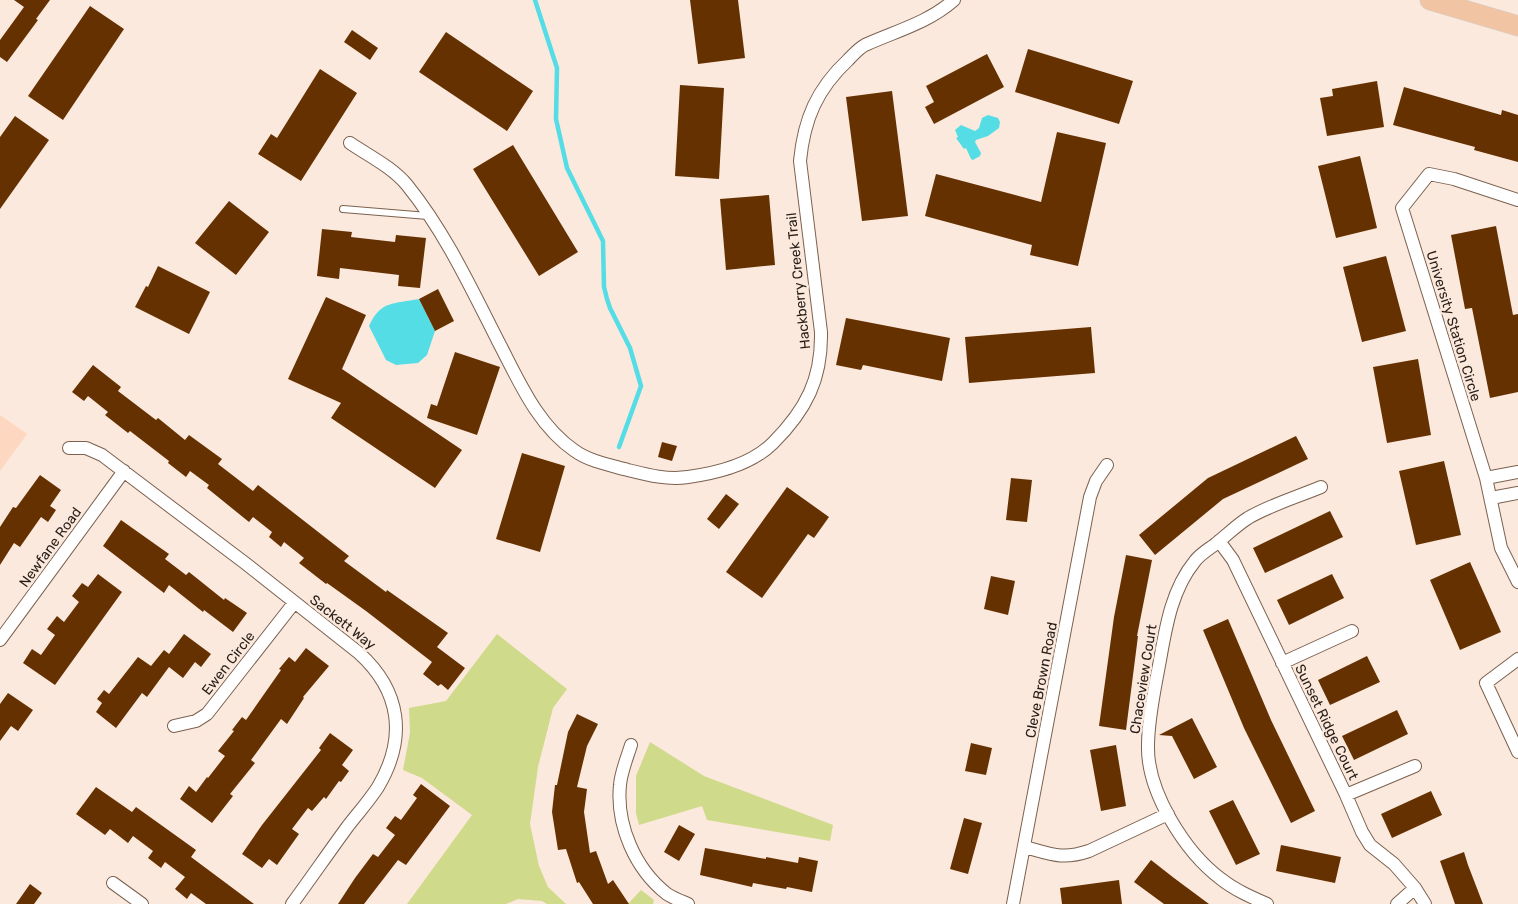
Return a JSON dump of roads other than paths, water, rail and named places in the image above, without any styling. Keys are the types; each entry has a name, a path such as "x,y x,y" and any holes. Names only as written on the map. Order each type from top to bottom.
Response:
{"main road":[{"path":"1430,0 1518,26"}],"street":[{"name":"Hackberry Creek Trail","path":"350,143 391,169 406,184 430,216 450,248 527,397 542,420 559,438 576,452 596,462 655,477 678,479 700,476 736,467 768,448 791,425 802,408 811,389 819,363 821,332 800,161 802,139 810,111 824,87 838,69 863,46 924,21 954,0"},
{"name":"University Station Circle","path":"1518,200 1429,174 1402,208 1486,478 1501,548 1518,582"},
{"name":"Sackett Way","path":"69,448 86,448 102,455 124,471 359,653 374,666 383,679 389,692 396,724 396,742 391,760 377,789 292,904"},
{"name":"Cleve Brown Road","path":"1013,904 1090,497 1096,481 1106,465"},
{"name":"Newfane Road","path":"0,640 124,471"},
{"path":"1486,478 1518,472"},
{"name":"Chaceview Court","path":"1268,904 1244,894 1220,879 1182,838 1168,814 1150,770 1148,747 1154,695 1166,626 1172,604 1184,576 1196,560 1249,518 1321,487"},
{"path":"1491,498 1518,493"},
{"name":"Sunset Ridge Court","path":"1219,541 1233,560 1362,832 1370,845 1394,864 1416,888 1425,904"},
{"name":"Ewen Circle","path":"174,726 196,721 207,714 294,603"},
{"path":"1282,663 1352,631"},
{"path":"1518,660 1486,683 1518,752"},
{"path":"632,745 620,782 620,818 634,853 652,880 668,894 688,904"},
{"path":"1346,795 1415,766"},
{"path":"1025,847 1056,856 1077,855 1168,814"},
{"path":"113,882 142,904"},
{"path":"1397,904 1416,888"}],"lane":[{"path":"343,209 430,216"}],"water":[{"path":"988,115 998,118 1000,122 999,128 988,136 976,140 975,142 981,153 980,156 973,160 966,148 964,149 956,138 958,137 955,130 961,125 975,131 979,128 982,118"},
{"path":"419,299 435,331 427,355 418,363 396,365 386,360 369,326 378,312 384,307"}],"waterway":[{"path":"535,0 557,68 556,119 567,168 603,241 604,287 607,299 630,348 641,386 619,447"}]}
